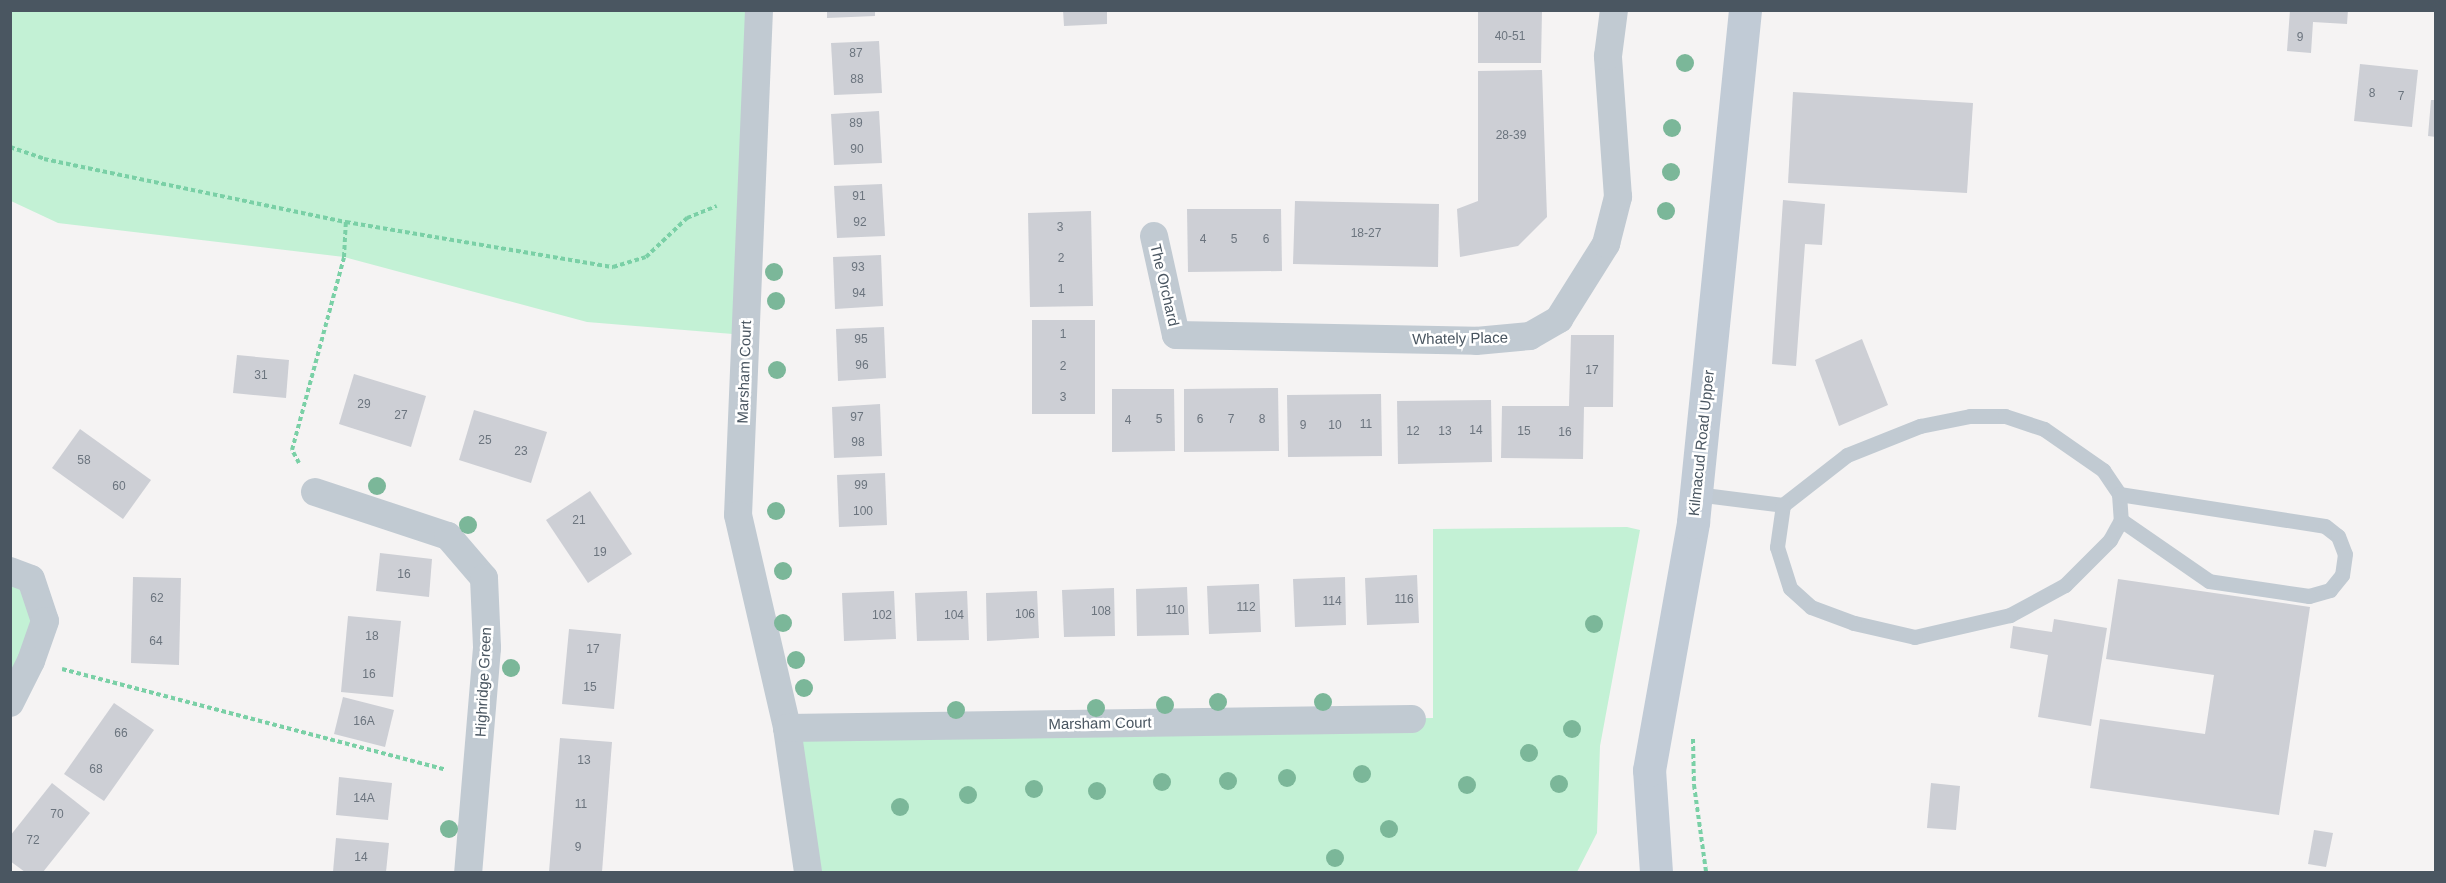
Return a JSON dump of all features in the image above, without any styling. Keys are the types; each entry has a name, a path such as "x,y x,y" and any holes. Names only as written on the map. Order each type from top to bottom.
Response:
{"street":[{"name":"Marsham Court","path":"759,10 738,515 787,728 808,873"},
{"name":"Whately Place","path":"1176,334 1476,340 1530,336 1559,319 1606,243 1618,197 1608,56 1614,10"},
{"name":"Kilmacud Road Upper","path":"1656,873 1649,770 1696,494 1745,10"},
{"name":"The Orchard","path":"1154,236 1176,334"},
{"name":"Highridge Green","path":"315,492 448,536 484,578 487,648 468,873"},
{"path":"10,570 31,579 45,621 31,661 10,703"},
{"name":"Marsham Court","path":"787,728 1412,718"}],"lane":[{"path":"1970,416 2005,416 2044,429 2103,470 2119,494 2121,520 2110,540 2065,585 2010,615 1915,637 1854,623 1811,607 1790,588 1777,547 1784,505 1847,455 1920,426 1970,416"},
{"path":"1696,494 1784,505"},
{"path":"2119,494 2325,526 2338,536 2345,554 2342,575 2330,590 2309,596 2210,582 2121,520"}],"path":[{"path":"10,147 44,159 346,222 613,267 646,256 687,218 752,192"},
{"path":"315,492 291,450 344,257 346,222"},
{"path":"31,661 476,778"},
{"path":"1693,731 1694,785 1706,873"}],"green space":[{"path":"11,11 759,11 745,335 587,322 344,257 58,223 11,201"},
{"path":"1627,527 1640,530 1600,746 1597,833 1577,872 808,872 787,728 1433,718 1433,529"},
{"path":"11,571 44,621 11,702"}],"building":[{"path":"827,10 875,10 875,16 827,18"},
{"path":"1063,10 1107,10 1107,24 1064,26"},
{"path":"1478,10 1542,10 1541,63 1478,63"},
{"path":"2290,10 2348,10 2347,24 2313,22 2311,53 2287,51"},
{"path":"879,41 882,93 834,95 831,43"},
{"path":"2360,64 2418,70 2412,127 2354,121"},
{"path":"1542,70 1547,217 1518,246 1460,257 1457,209 1478,201 1478,71"},
{"path":"1793,92 1973,103 1967,193 1788,183"},
{"path":"2431,100 2436,100 2436,137 2428,136"},
{"path":"879,111 882,163 834,165 831,114"},
{"path":"882,184 885,236 837,238 834,186"},
{"path":"1783,200 1825,204 1822,245 1805,244 1796,366 1772,364"},
{"path":"1295,201 1439,204 1438,267 1293,264"},
{"path":"1187,209 1281,209 1282,271 1188,272"},
{"path":"1091,211 1093,306 1030,307 1028,213"},
{"path":"881,255 883,306 835,309 833,257"},
{"path":"1032,320 1095,320 1095,414 1032,414"},
{"path":"884,327 886,378 838,381 836,329"},
{"path":"1571,335 1614,335 1613,407 1584,407 1583,459 1501,458 1502,406 1569,406"},
{"path":"1862,339 1888,405 1839,426 1815,360"},
{"path":"237,355 289,360 286,398 233,393"},
{"path":"354,374 426,396 411,447 339,424"},
{"path":"1278,388 1279,451 1184,452 1184,389"},
{"path":"1112,389 1174,389 1175,451 1112,452"},
{"path":"1381,394 1382,456 1288,457 1287,395"},
{"path":"1491,400 1492,462 1398,464 1397,401"},
{"path":"880,404 882,456 834,458 832,407"},
{"path":"474,410 547,432 531,483 459,460"},
{"path":"80,429 151,480 123,519 52,468"},
{"path":"885,473 887,525 839,527 837,475"},
{"path":"590,491 632,554 588,583 546,520"},
{"path":"380,553 432,559 429,597 376,591"},
{"path":"1417,575 1419,623 1367,625 1365,578"},
{"path":"133,577 181,578 179,665 131,663"},
{"path":"1345,577 1346,625 1295,627 1293,579"},
{"path":"2118,579 2310,607 2279,815 2090,788 2100,719 2205,734 2214,675 2106,659"},
{"path":"1259,584 1261,632 1209,634 1207,586"},
{"path":"1187,587 1189,635 1137,636 1136,589"},
{"path":"1114,588 1115,636 1064,637 1062,590"},
{"path":"894,591 896,639 844,641 842,593"},
{"path":"967,591 969,640 917,641 915,593"},
{"path":"1037,591 1039,638 987,641 986,593"},
{"path":"348,616 401,621 393,697 341,692"},
{"path":"2054,619 2107,628 2091,726 2038,717 2048,655 2010,648 2013,626 2052,632"},
{"path":"569,629 621,634 614,709 562,704"},
{"path":"343,697 394,710 385,747 334,734"},
{"path":"114,703 154,730 104,801 64,774"},
{"path":"560,738 612,742 602,872 549,872"},
{"path":"339,777 392,783 388,820 336,815"},
{"path":"52,783 90,813 43,872 25,872 10,861 10,836"},
{"path":"1931,783 1960,786 1956,830 1927,828"},
{"path":"2314,830 2333,833 2326,867 2308,864"},
{"path":"336,838 389,843 386,872 333,872"}]}
